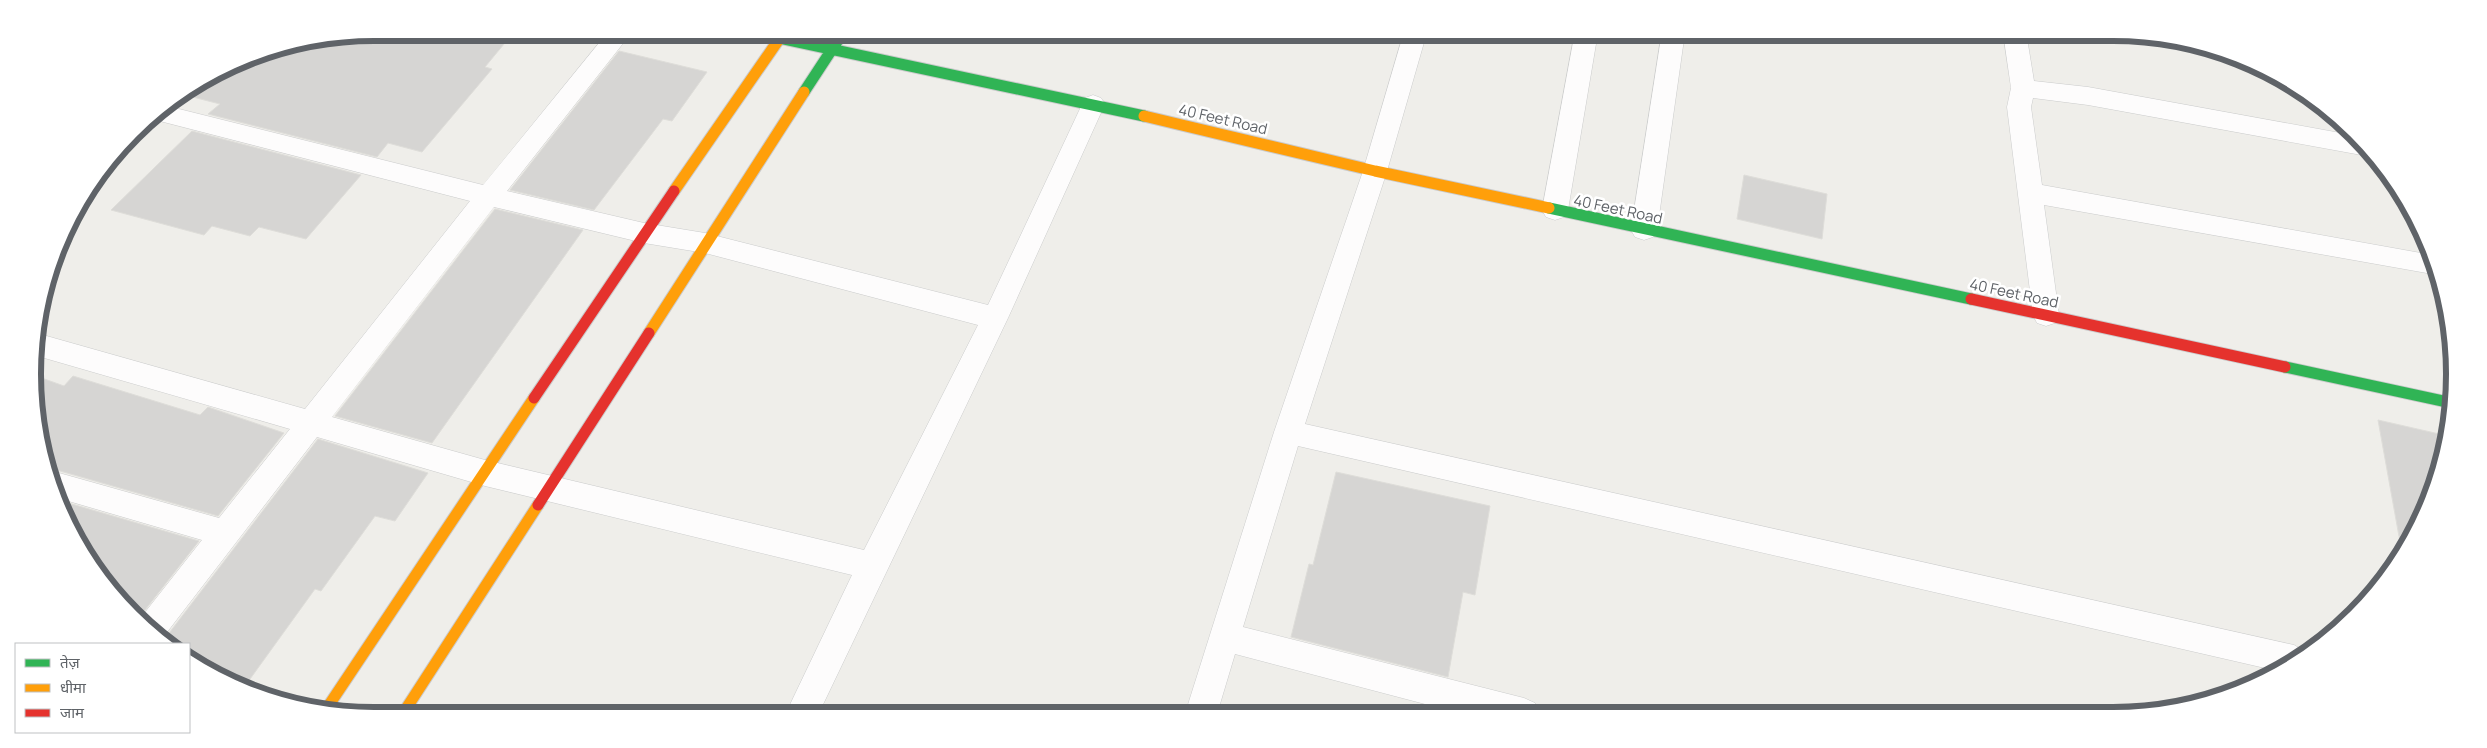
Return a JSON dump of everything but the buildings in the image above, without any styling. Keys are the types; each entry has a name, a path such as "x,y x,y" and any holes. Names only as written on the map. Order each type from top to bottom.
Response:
{"street":[{"path":"155,624 223,533 488,196 614,41"},
{"path":"331,704 644,233 778,41"},
{"name":"40 Feet Road","path":"801,41 1093,104 1375,171 1644,230 2444,401"},
{"path":"408,707 837,41"},
{"path":"1203,707 1288,432 1375,171 1413,41"},
{"path":"1555,210 1585,41"},
{"path":"1644,230 1673,41"},
{"path":"2015,41 2023,88 2019,107 2046,315"},
{"path":"2023,88 2088,96 2354,146"},
{"path":"806,707 872,566 995,318 1093,104"},
{"path":"166,114 488,196 644,233 705,244 995,318"},
{"path":"2030,193 2427,265"},
{"path":"43,346 485,473 549,486 872,566"},
{"path":"1288,432 2286,658"},
{"path":"61,487 223,533"},
{"path":"1224,637 1497,707"}],"traffic: fast":[{"path":"793,41 1144,116"},
{"path":"804,92 837,41"},
{"path":"1549,208 1971,299"},
{"path":"2285,367 2444,401"}],"traffic: slow":[{"path":"674,191 778,41"},
{"path":"649,333 804,92"},
{"path":"1144,116 1375,171 1549,208"},
{"path":"330,704 534,398"},
{"path":"407,707 538,505"}],"traffic: jam":[{"path":"534,398 674,191"},
{"path":"1971,299 2285,367"},
{"path":"538,505 649,333"}]}
